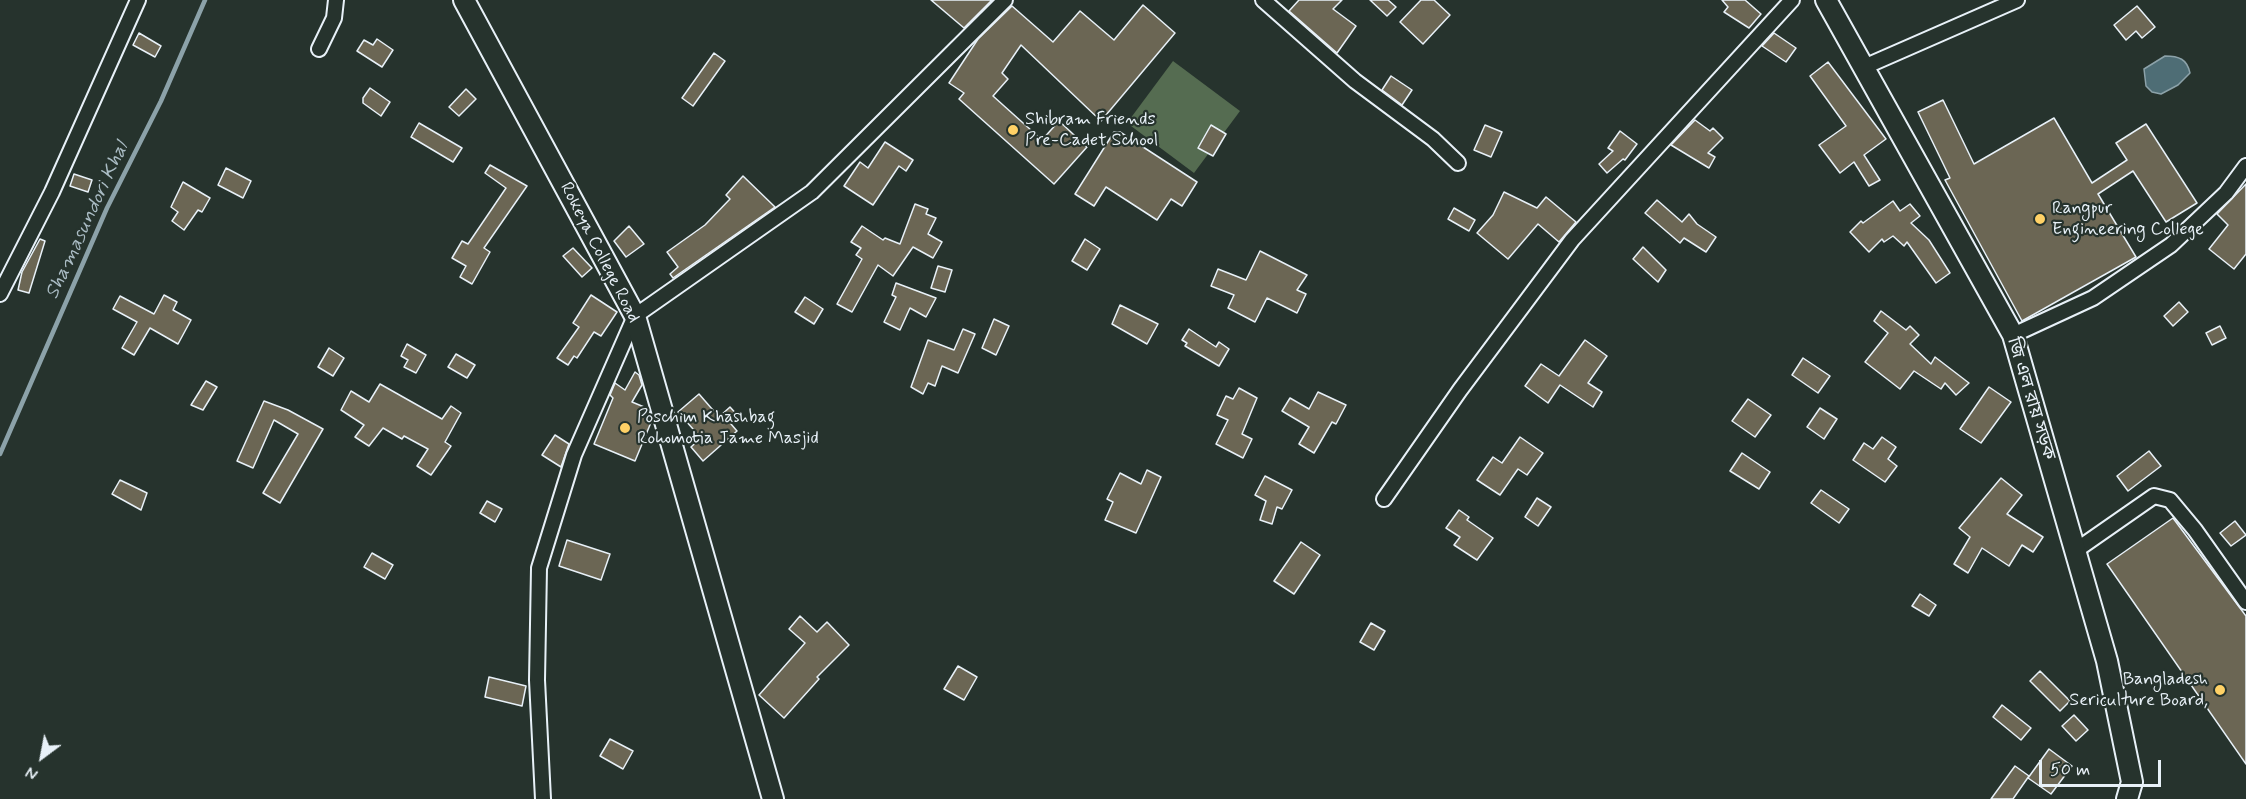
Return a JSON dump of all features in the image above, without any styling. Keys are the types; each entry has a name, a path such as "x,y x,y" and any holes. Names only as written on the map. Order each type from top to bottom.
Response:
{"main road":[{"name":"Rokeya College Road","path":"464,0 634,316 773,799"},
{"name":"জি এল রায় সড়ক","path":"1826,0 2013,335 2107,661 2132,782 2127,799"}],"street":[{"path":"0,294 52,192 138,0"},
{"path":"319,49 334,18 336,0"},
{"path":"543,799 537,680 539,568 574,456 634,316 812,192 1005,0"},
{"path":"1263,0 1355,81 1433,139 1458,162"},
{"path":"1384,499 1460,390 1572,240 1792,0"},
{"path":"1864,67 2017,0"},
{"path":"2013,335 2093,298 2171,245 2226,193 2246,166"},
{"path":"2075,551 2154,496 2170,500 2196,530 2246,602"}],"green space":[{"path":"1173,61 1240,111 1194,173 1127,123"}],"water":[{"path":"2165,56 2182,59 2187,64 2190,73 2178,85 2161,94 2152,92 2146,86 2144,69"}],"building":[{"path":"931,0 992,0 964,28"},
{"path":"1299,0 1342,0 1333,9 1356,26 1337,53 1289,11"},
{"path":"1370,0 1388,0 1396,7 1387,16"},
{"path":"1421,0 1434,0 1450,15 1423,44 1400,22"},
{"path":"1722,0 1745,0 1761,14 1749,28 1724,12 1728,7"},
{"path":"1143,5 1175,33 1101,121 1021,45 1002,73 1008,79 993,96 1042,140 1059,121 1087,147 1054,184 959,99 964,93 949,83 978,39 1012,6 1053,42 1080,11 1114,40"},
{"path":"2137,6 2155,27 2142,38 2136,31 2126,40 2114,25"},
{"path":"139,33 161,46 155,57 133,45"},
{"path":"1774,33 1796,48 1786,62 1762,46"},
{"path":"377,39 393,50 382,67 357,51 364,40 373,45"},
{"path":"714,53 725,61 693,106 682,98"},
{"path":"1828,62 1886,139 1864,155 1880,180 1869,186 1854,162 1840,173 1819,145 1846,126 1810,76"},
{"path":"1391,76 1412,90 1402,105 1382,90"},
{"path":"370,88 390,102 381,116 363,103 363,98"},
{"path":"466,89 476,99 459,116 449,107"},
{"name":"Rangpur Engineering College","path":"1943,100 1974,164 2054,118 2092,183 2127,160 2116,143 2146,124 2197,203 2166,222 2133,171 2098,194 2136,257 2022,321 1945,180 1950,178 1918,112"},
{"path":"1695,120 1710,131 1713,128 1723,138 1708,153 1715,157 1709,168 1671,145"},
{"path":"419,123 462,148 453,162 411,137"},
{"path":"1211,125 1226,134 1213,156 1198,148"},
{"path":"1485,125 1502,132 1491,157 1474,150"},
{"path":"1620,131 1637,144 1625,160 1623,159 1607,173 1599,164 1613,151 1608,148"},
{"path":"1114,132 1120,132 1197,182 1182,206 1171,199 1157,220 1106,187 1094,206 1075,194"},
{"path":"885,142 913,160 906,171 899,166 873,205 844,186 860,162 868,168"},
{"path":"490,165 527,186 484,248 490,252 472,284 460,277 466,266 452,258 462,241 468,244 506,188 485,173"},
{"path":"226,168 251,181 243,198 218,185"},
{"path":"74,174 92,180 88,192 70,186"},
{"path":"743,176 775,207 673,278 670,274 678,267 667,252 705,225 730,199 726,195"},
{"path":"183,182 210,198 202,212 198,210 184,230 172,221 178,212 171,207"},
{"path":"2246,184 2246,254 2234,269 2209,249 2228,225 2217,214"},
{"path":"1504,192 1537,208 1546,197 1576,222 1559,242 1538,224 1508,259 1477,233 1493,215"},
{"path":"1657,200 1682,222 1689,214 1697,224 1716,237 1706,252 1684,238 1680,243 1645,213"},
{"path":"1893,201 1900,211 1910,204 1920,216 1911,223 1929,240 1950,273 1936,283 1907,242 1904,246 1893,236 1884,242 1882,239 1869,252 1850,232 1861,221 1863,223"},
{"path":"915,204 928,209 926,214 936,218 928,234 942,242 933,258 913,247 893,276 878,265 852,312 837,304 862,259 856,255 861,248 851,242 862,226 883,240 885,238 900,244"},
{"path":"1454,208 1475,220 1469,231 1448,219"},
{"path":"629,226 644,244 626,257 614,241"},
{"path":"40,239 45,241 29,293 18,290 22,272"},
{"path":"1085,239 1100,249 1087,270 1072,261"},
{"path":"1643,247 1666,270 1658,282 1633,259"},
{"path":"573,248 592,268 582,277 563,256"},
{"path":"1260,251 1307,275 1297,290 1306,294 1297,313 1267,298 1255,322 1228,308 1234,295 1211,286 1218,269 1246,280"},
{"path":"938,266 952,270 945,292 931,288"},
{"path":"896,283 936,298 926,317 910,308 900,330 884,322 896,297 892,295"},
{"path":"164,295 177,302 173,310 191,320 178,344 150,328 134,355 122,348 137,322 113,309 120,296 154,314"},
{"path":"591,295 617,312 601,336 594,332 577,358 574,356 568,365 557,358 579,327 573,323"},
{"path":"805,297 823,309 814,324 795,312"},
{"path":"2179,302 2188,312 2173,326 2164,316"},
{"path":"1120,305 1158,324 1147,344 1112,324"},
{"path":"1881,311 1906,330 1910,326 1919,335 1910,344 1931,364 1935,357 1969,383 1956,395 1945,383 1941,389 1914,371 1900,389 1865,362 1888,333 1874,321"},
{"path":"994,319 1009,326 996,355 982,348"},
{"path":"2220,326 2226,338 2212,345 2206,333"},
{"path":"963,329 975,334 958,373 942,366 935,386 928,383 923,394 911,387 928,340 954,350"},
{"path":"1189,329 1216,347 1219,342 1229,349 1219,366 1185,346 1187,343 1182,340"},
{"path":"1585,340 1607,356 1588,383 1602,392 1593,407 1560,385 1548,403 1525,386 1541,364 1559,376"},
{"path":"407,344 426,355 416,373 404,367 408,360 401,356"},
{"path":"329,348 344,358 333,376 318,367"},
{"path":"456,354 475,365 467,378 448,367"},
{"path":"1803,358 1830,376 1818,393 1792,375"},
{"name":"Poschim Khashbag Rohomotia Jame Masjid","path":"635,372 639,375 642,385 632,402 649,409 652,420 635,461 594,444 613,398 610,395 615,383 625,390"},
{"path":"206,381 217,387 203,410 191,405"},
{"path":"380,384 442,419 451,406 461,413 445,442 451,446 431,475 417,466 428,449 404,436 402,439 383,428 369,446 355,437 364,425 341,410 351,391 369,402"},
{"path":"1989,387 2011,402 1981,443 1960,429"},
{"path":"1239,388 1257,398 1242,434 1252,439 1243,458 1216,444 1228,420 1217,415 1226,396 1233,399"},
{"path":"1318,392 1346,405 1336,424 1332,422 1314,453 1299,444 1309,427 1282,411 1290,398 1309,409"},
{"path":"699,394 719,417 730,407 739,417 731,424 737,431 703,461 691,447 701,438 678,412"},
{"path":"1748,399 1771,415 1755,437 1732,421"},
{"path":"264,401 288,410 323,429 280,503 263,493 298,434 274,420 253,468 237,461"},
{"path":"1820,408 1837,419 1824,439 1807,427"},
{"path":"555,435 569,444 561,467 542,455"},
{"path":"1520,437 1543,453 1527,475 1518,469 1500,495 1477,480 1493,457 1502,463"},
{"path":"1882,437 1896,447 1888,459 1897,466 1885,482 1853,460 1864,443 1873,449"},
{"path":"2149,451 2161,466 2128,491 2117,476"},
{"path":"1742,453 1770,472 1759,489 1730,471"},
{"path":"1147,470 1161,477 1136,533 1105,520 1113,502 1107,499 1120,473 1141,484"},
{"path":"1265,476 1292,490 1282,509 1277,507 1272,524 1260,520 1266,501 1255,495"},
{"path":"2001,478 2022,495 2007,514 2043,537 2033,552 2022,545 2009,566 1982,548 1968,573 1954,564 1970,537 1959,528"},
{"path":"120,480 147,493 141,510 112,494"},
{"path":"1821,490 1849,509 1839,523 1811,503"},
{"path":"1537,498 1551,507 1538,526 1525,517"},
{"path":"487,501 502,509 495,522 480,513"},
{"path":"1459,510 1469,517 1467,520 1493,538 1477,560 1454,545 1460,537 1446,528"},
{"name":"Bangladesh Sericulture Board,","path":"2173,518 2246,616 2246,764 2107,564"},
{"path":"2235,521 2246,535 2231,546 2220,533"},
{"path":"567,540 610,554 601,580 559,566"},
{"path":"1301,542 1320,555 1294,594 1274,581"},
{"path":"372,553 393,565 385,579 364,567"},
{"path":"1920,594 1936,605 1929,616 1912,606"},
{"path":"800,616 817,632 827,622 849,645 817,677 819,679 784,718 759,695 805,643 789,629"},
{"path":"1371,623 1385,631 1374,650 1360,642"},
{"path":"958,666 977,677 964,700 944,689"},
{"path":"2040,671 2070,701 2060,711 2030,681"},
{"path":"489,677 526,686 522,706 485,697"},
{"path":"2002,705 2031,728 2021,740 1993,717"},
{"path":"2074,715 2088,730 2076,741 2062,726"},
{"path":"610,739 633,751 623,769 600,756"},
{"path":"2049,749 2072,766 2051,794 2028,778"},
{"path":"2015,766 2029,776 2013,799 1991,799"}],"waterway":[{"name":"Shamasundori Khal","path":"0,454 107,208 161,101 205,0"}],"place":[{"name":"Shibram Friends Pre-Cadet School","path":"1013,130"},
{"name":"Rangpur Engineering College","path":"2040,219"},
{"name":"Poschim Khashbag Rohomotia Jame Masjid","path":"625,428"},
{"name":"Bangladesh Sericulture Board,","path":"2220,690"}]}
